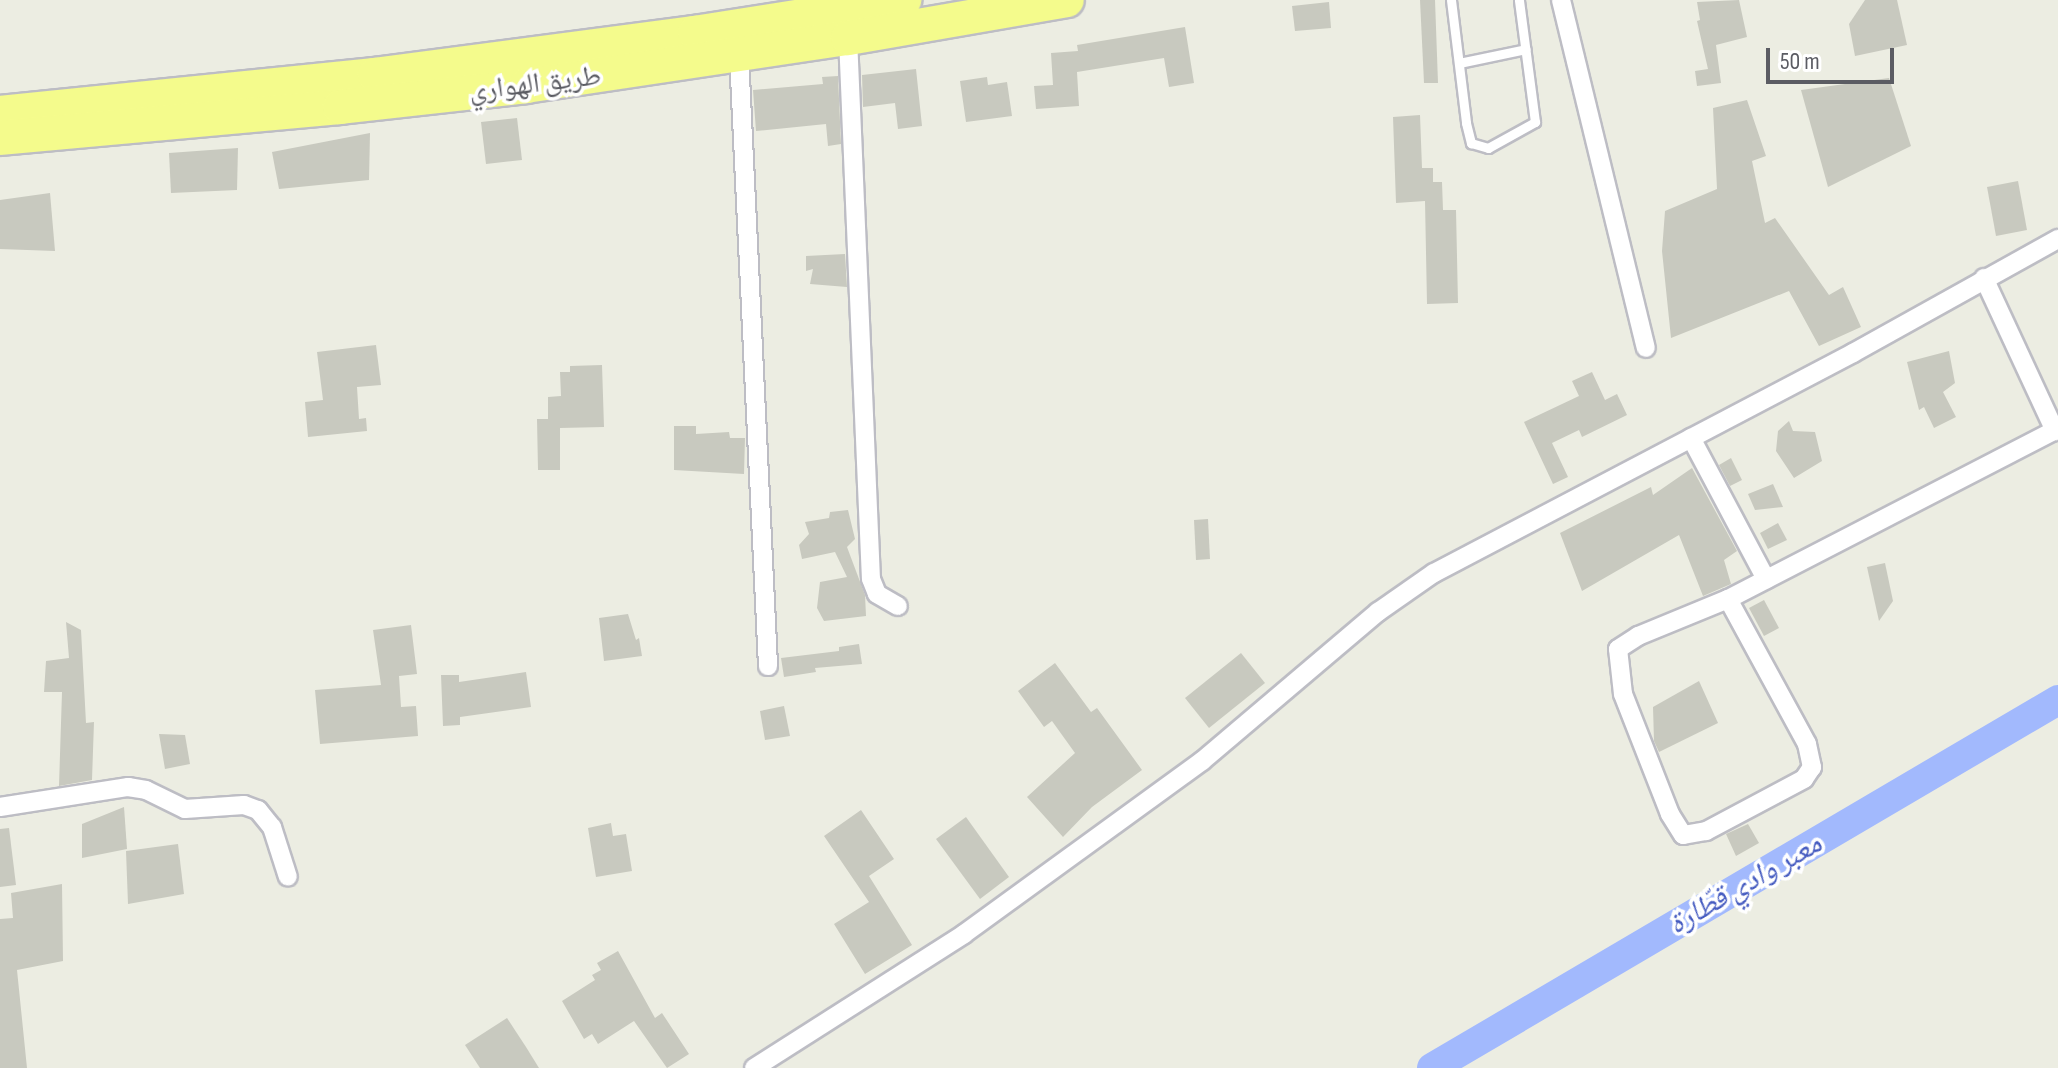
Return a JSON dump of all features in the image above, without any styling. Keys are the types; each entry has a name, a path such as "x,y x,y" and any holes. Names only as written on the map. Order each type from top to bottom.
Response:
{"highway":[{"name":"طريق الهواري","path":"0,113 419,70 695,33 904,0"},
{"name":"طريق الهواري","path":"0,138 387,102 739,55 1067,0"}],"street":[{"path":"1561,0 1646,348"},
{"path":"848,38 871,579 877,594 898,606"},
{"path":"739,55 768,666"},
{"path":"754,1068 964,934 1202,761 1378,612 1434,573 1853,353 2058,239"},
{"path":"1728,599 1807,744 1812,767 1804,779 1706,831 1683,835 1670,814 1623,694 1618,649 1638,636 1728,599 2056,430 1984,278"},
{"path":"1691,438 1766,579"},
{"path":"0,807 128,787 146,790 185,809 244,805 258,810 267,818 288,877"}],"lane":[{"path":"1451,0 1471,143 1488,148 1535,122 1519,0"},
{"path":"1459,63 1526,49"}],"building":[{"path":"1420,0 1435,0 1438,83 1424,83"},
{"path":"1739,0 1747,37 1716,45 1721,83 1697,86 1695,71 1708,69 1697,21 1700,20 1697,2"},
{"path":"1865,0 1897,0 1907,45 1855,56 1849,24"},
{"path":"1329,2 1331,28 1295,31 1292,6"},
{"path":"1185,27 1194,83 1169,87 1164,58 1077,72 1079,106 1036,109 1034,86 1053,85 1051,53 1078,51 1077,45"},
{"path":"916,69 922,126 898,129 895,103 863,107 862,75"},
{"path":"838,76 841,144 828,146 826,124 756,131 753,90 823,84 822,77"},
{"path":"987,77 988,85 1007,82 1012,116 966,122 960,81"},
{"path":"1889,78 1911,146 1828,187 1801,90"},
{"path":"1747,100 1766,156 1752,161 1765,223 1775,218 1829,295 1843,287 1861,327 1819,346 1789,291 1671,338 1662,251 1665,211 1717,189 1713,108"},
{"path":"1420,115 1422,168 1433,168 1433,182 1442,182 1443,210 1456,210 1458,303 1427,304 1425,201 1396,203 1393,117"},
{"path":"517,118 522,160 486,164 481,122"},
{"path":"370,133 369,180 279,189 272,152"},
{"path":"238,148 237,190 171,193 169,153"},
{"path":"2018,181 2027,230 1996,236 1987,187"},
{"path":"50,193 55,251 0,249 0,200"},
{"path":"845,254 847,287 810,284 813,269 806,271 806,256"},
{"path":"376,345 381,385 357,387 359,419 366,418 367,431 308,437 305,402 323,400 317,352"},
{"path":"1949,351 1955,383 1943,392 1956,417 1934,428 1924,407 1919,410 1907,362"},
{"path":"602,365 604,427 560,428 560,470 538,470 537,419 548,419 548,397 561,396 560,372 570,372 570,366"},
{"path":"1592,372 1605,400 1617,394 1627,415 1582,437 1579,430 1552,443 1568,477 1553,484 1524,422 1579,396 1572,381"},
{"path":"1789,421 1793,431 1815,432 1822,461 1794,478 1776,451 1778,431"},
{"path":"674,426 696,426 696,434 729,432 730,438 745,438 744,474 674,470"},
{"path":"1731,458 1742,480 1730,486 1719,465"},
{"path":"1692,468 1737,551 1724,560 1731,584 1703,596 1679,535 1582,591 1560,533 1651,487 1653,495"},
{"path":"1773,484 1783,507 1755,510 1748,494"},
{"path":"848,510 855,539 847,547 865,595 866,616 824,621 817,608 820,582 847,577 835,552 802,559 799,545 809,534 805,522 829,518 830,512"},
{"path":"1208,519 1210,559 1196,560 1194,520"},
{"path":"1778,523 1787,540 1768,549 1760,533"},
{"path":"1885,563 1893,601 1879,621 1867,567"},
{"path":"1764,600 1779,628 1764,636 1749,608"},
{"path":"628,614 636,640 639,638 642,656 604,661 599,618"},
{"path":"66,622 81,630 86,723 94,722 92,780 59,786 62,692 44,692 46,661 69,658"},
{"path":"411,625 417,674 399,676 401,707 416,706 418,736 320,744 315,690 381,685 373,630"},
{"path":"859,644 862,664 815,668 816,672 784,677 781,658 839,651 839,647"},
{"path":"1241,653 1265,683 1209,728 1185,698"},
{"path":"1055,663 1091,712 1097,708 1142,770 1092,807 1063,837 1027,797 1075,753 1052,721 1044,727 1018,691"},
{"path":"526,672 531,707 460,717 460,725 443,726 441,675 459,675 459,682"},
{"path":"1699,681 1718,723 1659,752 1654,741 1653,707"},
{"path":"784,706 790,736 765,740 760,711"},
{"path":"159,734 185,735 190,764 165,769"},
{"path":"124,807 127,849 82,858 82,824"},
{"path":"861,810 894,859 869,876 912,945 865,974 834,924 869,902 824,836"},
{"path":"966,817 1009,877 980,899 936,839"},
{"path":"611,823 613,836 626,834 632,871 596,877 588,828"},
{"path":"1748,824 1759,843 1736,856 1726,834"},
{"path":"9,828 16,885 0,887 0,829"},
{"path":"178,844 184,894 128,904 126,851"},
{"path":"62,884 63,961 17,970 27,1068 0,1068 0,919 13,918 11,893"},
{"path":"618,951 655,1018 662,1013 689,1054 667,1068 634,1021 598,1044 592,1034 584,1039 562,1001 595,980 592,975 601,970 597,963"},
{"path":"507,1018 539,1068 480,1068 465,1045"}],"waterway":[{"name":"معبر وادي قطّارة","path":"1432,1068 2058,700"}]}
